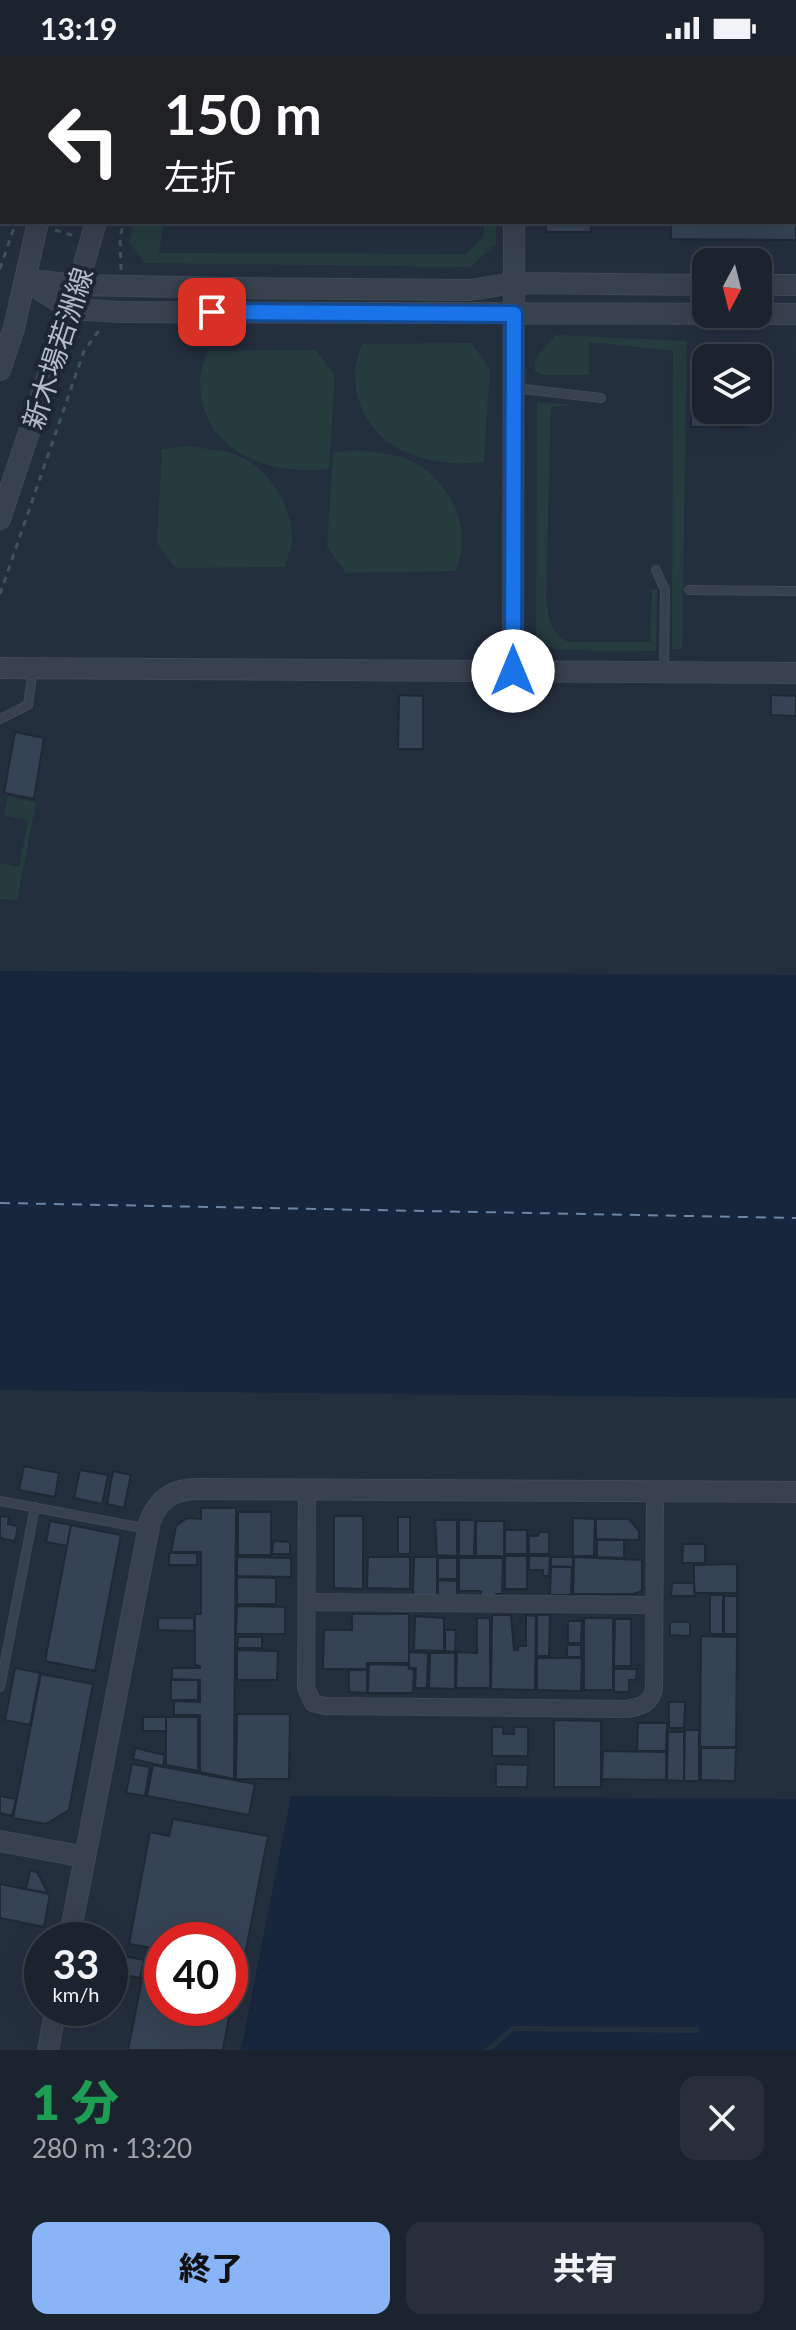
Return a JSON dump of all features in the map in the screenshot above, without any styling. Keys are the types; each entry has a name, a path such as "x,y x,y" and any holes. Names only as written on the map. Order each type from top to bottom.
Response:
{"street":[{"name":"新木場若洲線","path":"0,370 14,328 38,224"},
{"name":"新木場若洲線","path":"0,519 95,224"},
{"path":"513,671 514,224"},
{"path":"25,280 78,285 470,290 514,283 692,285"},
{"path":"25,280 70,309 796,314"},
{"path":"772,285 796,285"},
{"path":"0,668 796,673"},
{"path":"72,1922 148,1529 160,1502 183,1489 796,1492"},
{"path":"307,1490 307,1694 318,1706 637,1707 649,1700 654,1689 655,1492"},
{"path":"306,1602 654,1605"},
{"path":"0,1841 85,1857"},
{"path":"48,2050 53,2026"}],"lane":[{"path":"514,388 601,398"},
{"path":"656,570 665,590 664,672"},
{"path":"689,590 796,591"},
{"path":"0,719 28,705 33,668"},
{"path":"0,1501 148,1529"},
{"path":"0,1687 35,1507"}],"path":[{"path":"0,269 15,224"},
{"path":"122,267 120,237 123,224"},
{"path":"0,594 84,351 103,325"}],"green space":[{"path":"134,224 164,224 159,253 466,254 484,236 484,224 496,224 496,244 470,267 145,263 129,242"},
{"path":"556,335 687,341 682,649 672,649 673,351 589,342 589,375 543,375 535,371 535,358"},
{"path":"471,343 490,368 484,462 439,462 397,448 380,435 367,419 358,398 355,370 362,344"},
{"path":"316,350 335,375 329,469 306,470 262,463 225,442 212,426 203,405 200,377 207,351"},
{"path":"537,402 576,405 551,407 546,596 553,628 568,642 650,642 652,589 657,589 656,651 555,650 536,639"},
{"path":"186,446 234,454 251,463 270,480 283,501 291,525 292,541 285,567 176,568 157,543 162,449"},
{"path":"356,450 405,458 422,467 440,484 454,505 461,529 462,549 456,571 346,573 327,547 333,453"},
{"path":"8,796 36,803 17,900 0,899 0,863 19,867 28,820 4,815"}],"water":[{"path":"0,971 796,975 796,1398 0,1390"},
{"path":"291,1796 796,1799 796,2050 241,2050"}],"pier":[{"path":"513,2026 699,2027 699,2033 514,2031 492,2050 483,2050"}],"building":[{"path":"546,224 591,224 591,232 546,232"},
{"path":"671,224 796,224 796,240 671,239"},
{"path":"692,356 692,424 747,424 747,427 691,427"},
{"path":"399,695 423,696 423,749 398,749"},
{"path":"771,695 796,696 796,716 771,715"},
{"path":"15,732 44,738 34,799 4,793"},
{"path":"24,1466 59,1473 55,1497 19,1490"},
{"path":"80,1470 108,1475 102,1504 74,1498"},
{"path":"113,1471 131,1475 124,1508 107,1504"},
{"path":"201,1508 236,1508 234,1779 200,1772 200,1715 174,1715 174,1701 200,1702 200,1680 172,1679 172,1668 200,1668 195,1665 195,1614 201,1614 201,1552 171,1552 176,1526 187,1518 201,1519"},
{"path":"238,1512 271,1512 271,1555 238,1555"},
{"path":"0,1516 9,1517 8,1524 18,1526 15,1541 0,1538"},
{"path":"334,1516 363,1516 363,1589 334,1588"},
{"path":"398,1517 410,1517 410,1554 398,1554"},
{"path":"573,1518 595,1519 594,1556 573,1556"},
{"path":"596,1519 629,1519 639,1531 639,1540 596,1539"},
{"path":"435,1520 457,1520 457,1556 437,1555"},
{"path":"459,1520 475,1520 474,1556 459,1556"},
{"path":"50,1521 71,1525 67,1546 46,1542"},
{"path":"476,1521 504,1521 504,1556 476,1556"},
{"path":"71,1525 121,1535 95,1671 45,1661"},
{"path":"505,1530 527,1530 527,1554 505,1554"},
{"path":"539,1532 549,1532 549,1554 529,1554 529,1536 538,1536"},
{"path":"597,1540 624,1540 624,1558 597,1557"},
{"path":"273,1541 290,1542 290,1554 272,1554"},
{"path":"683,1544 705,1544 705,1563 682,1563"},
{"path":"169,1553 197,1553 197,1565 169,1565"},
{"path":"505,1556 527,1556 527,1589 505,1589"},
{"path":"529,1556 550,1556 549,1576 543,1576 543,1570 529,1570"},
{"path":"237,1557 291,1558 291,1577 237,1576"},
{"path":"368,1557 410,1557 410,1589 367,1588"},
{"path":"414,1557 437,1557 437,1595 413,1595"},
{"path":"551,1557 573,1557 573,1567 551,1566"},
{"path":"574,1557 642,1560 642,1591 633,1594 573,1594"},
{"path":"438,1558 457,1558 457,1579 438,1579"},
{"path":"459,1558 503,1558 502,1594 480,1597 481,1591 459,1591"},
{"path":"737,1564 737,1593 694,1593 694,1565"},
{"path":"551,1567 572,1567 571,1595 550,1595"},
{"path":"237,1577 276,1578 276,1604 237,1604"},
{"path":"438,1580 457,1581 457,1595 438,1595"},
{"path":"672,1583 694,1583 695,1596 671,1596"},
{"path":"710,1595 723,1595 723,1634 710,1634"},
{"path":"724,1596 737,1596 737,1634 724,1634"},
{"path":"237,1606 285,1607 285,1634 236,1634"},
{"path":"352,1614 409,1614 409,1663 367,1663 367,1669 323,1669 324,1630 352,1630"},
{"path":"492,1615 511,1615 514,1650 518,1650 518,1646 526,1646 526,1615 536,1616 535,1690 491,1689"},
{"path":"537,1615 550,1615 549,1656 537,1656"},
{"path":"415,1616 444,1618 444,1651 414,1650"},
{"path":"158,1618 194,1618 194,1631 158,1630"},
{"path":"477,1618 490,1618 490,1688 456,1688 457,1652 477,1653"},
{"path":"584,1618 613,1618 613,1690 584,1690"},
{"path":"615,1619 631,1619 631,1666 614,1666"},
{"path":"568,1621 582,1621 581,1643 568,1643"},
{"path":"670,1622 690,1622 690,1636 670,1635"},
{"path":"445,1630 456,1630 455,1652 445,1651"},
{"path":"701,1636 737,1637 736,1747 700,1747"},
{"path":"238,1637 262,1637 262,1648 237,1648"},
{"path":"567,1645 581,1645 581,1657 567,1657"},
{"path":"237,1650 278,1651 277,1680 237,1680"},
{"path":"409,1652 428,1653 427,1688 415,1688 416,1668 409,1668"},
{"path":"430,1653 455,1653 455,1689 429,1688"},
{"path":"537,1658 582,1658 581,1691 537,1690"},
{"path":"369,1664 408,1665 409,1669 414,1669 413,1693 368,1693"},
{"path":"15,1668 40,1673 30,1725 5,1720"},
{"path":"614,1669 637,1669 636,1680 629,1680 629,1692 614,1692"},
{"path":"349,1670 367,1670 367,1693 349,1692"},
{"path":"41,1674 93,1684 69,1810 46,1824 13,1818"},
{"path":"171,1680 198,1680 198,1700 171,1700"},
{"path":"669,1702 685,1702 684,1728 669,1728"},
{"path":"237,1714 290,1714 289,1779 236,1779"},
{"path":"143,1717 166,1717 166,1731 143,1731"},
{"path":"166,1717 198,1717 198,1771 166,1765"},
{"path":"554,1720 601,1721 601,1787 554,1787"},
{"path":"638,1723 667,1723 666,1751 637,1751"},
{"path":"492,1727 503,1727 503,1734 514,1734 514,1727 528,1727 528,1756 492,1756"},
{"path":"685,1730 699,1730 699,1781 684,1781"},
{"path":"668,1732 684,1732 684,1781 667,1780"},
{"path":"135,1748 165,1755 163,1766 133,1759"},
{"path":"701,1748 736,1748 735,1781 701,1780"},
{"path":"603,1751 666,1752 666,1780 602,1779"},
{"path":"132,1764 150,1767 145,1796 126,1793"},
{"path":"496,1764 528,1765 527,1787 496,1787"},
{"path":"153,1765 255,1784 249,1815 147,1796"},
{"path":"0,1796 16,1799 12,1816 0,1813"},
{"path":"173,1819 268,1836 248,1939 248,1922 144,1922 144,1947 129,1944 150,1832 169,1836"},
{"path":"30,1871 37,1872 48,1893 26,1889"},
{"path":"0,1884 50,1894 45,1922 24,1923 0,1918"},
{"path":"128,1957 144,1960 140,1978 128,1976"},
{"path":"144,1968 144,2026 227,2026 223,2050 128,2050"}],"ferry route":[{"path":"0,1203 796,1218"}],"route":[{"path":"212,312 514,314 513,671"}]}
